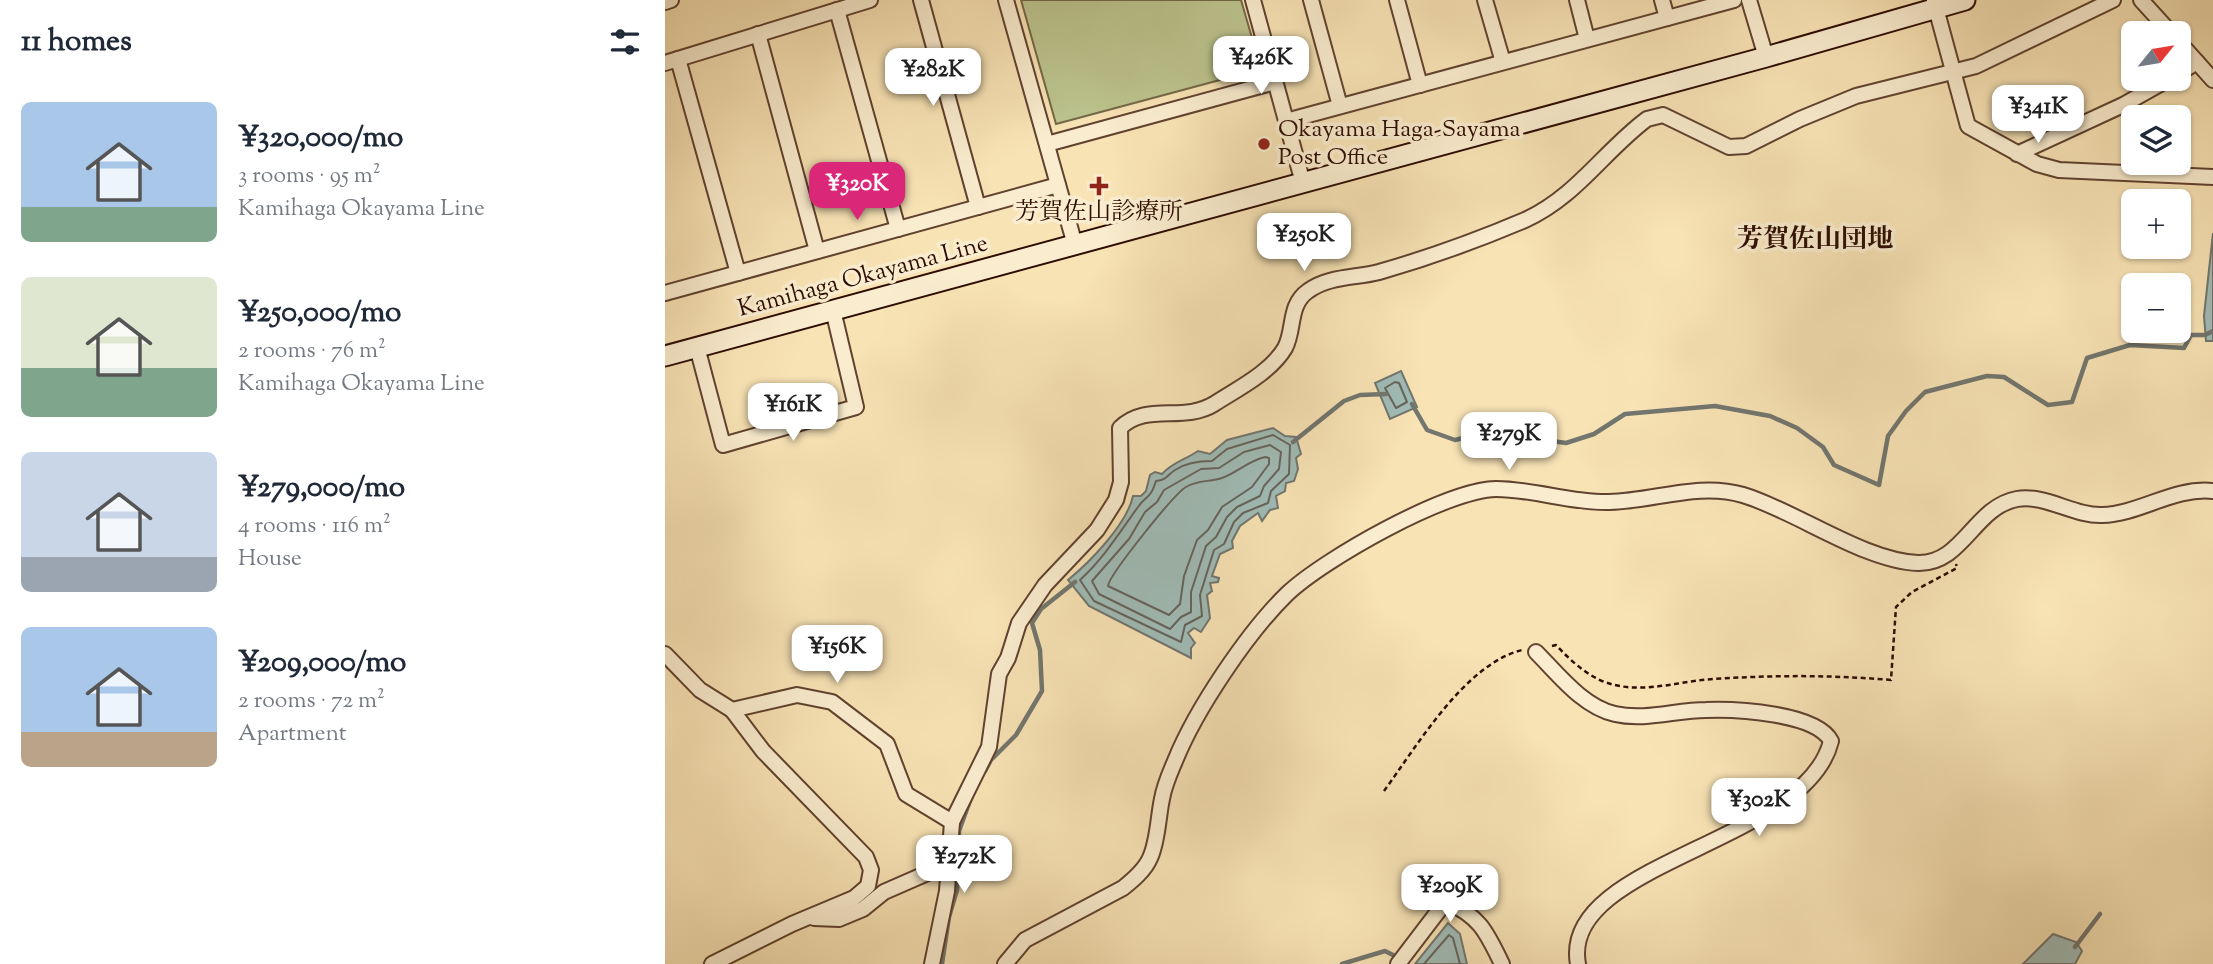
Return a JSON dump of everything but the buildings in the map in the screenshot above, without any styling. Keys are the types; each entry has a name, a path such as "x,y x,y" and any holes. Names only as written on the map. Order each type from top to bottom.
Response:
{"main road":[{"name":"Kamihaga Okayama Line","path":"665,356 1766,57 1935,5 1965,0"}],"street":[{"path":"665,2 671,0"},
{"path":"738,273 672,61 870,0"},
{"path":"921,0 978,207"},
{"path":"1006,0 1075,245"},
{"path":"1253,0 1303,183"},
{"path":"1311,0 1340,106"},
{"path":"1397,0 1420,85"},
{"path":"1485,0 1503,62"},
{"path":"1577,0 1587,40"},
{"path":"1662,0 1667,18"},
{"path":"1286,121 1734,0"},
{"path":"1749,0 1766,57"},
{"path":"939,964 952,822 989,747 999,674 1008,658 1019,623 1045,585 1097,530 1116,500 1121,482 1120,428 1130,418 1155,412 1196,413 1209,406 1275,360 1290,336 1298,299 1308,291 1321,284 1377,272 1438,253 1526,219 1567,194 1647,119 1663,115 1729,147 1746,146 1836,103 1976,66 2113,0"},
{"path":"2141,0 2160,21"},
{"path":"1935,5 1968,126 2037,164 2059,170 2213,177"},
{"path":"837,10 898,229"},
{"path":"758,34 817,251"},
{"path":"2191,55 2213,80"},
{"path":"2191,66 2197,62"},
{"path":"1047,144 1275,82"},
{"path":"2017,154 2123,106 2149,91"},
{"path":"665,293 1058,185"},
{"path":"697,347 723,445 856,407 833,310"},
{"path":"1005,964 1025,940 1107,897 1136,877 1150,858 1163,793 1177,757 1261,620 1291,590 1323,567 1437,504 1490,489 1515,489 1586,502 1639,500 1693,490 1716,490 1763,502 1864,548 1917,563 1933,561 1953,551 1986,514 2016,499 2033,500 2097,516 2116,514 2182,493 2213,491"},
{"path":"1536,652 1598,708 1616,715 1638,717 1707,710 1783,717 1809,722 1825,730 1831,741 1827,757 1806,783 1742,829 1671,861 1614,893 1586,920 1577,935 1578,964"},
{"path":"665,654 700,690 732,710 763,751 866,857 871,870 868,886 854,898 813,918 792,924 712,964"},
{"path":"732,710 797,695 832,702 887,744 906,794 952,822"},
{"path":"813,918 839,919 863,909 884,892 948,864"},
{"path":"1398,964 1446,901 1470,912 1484,928 1502,964"}],"path":[{"path":"1384,791 1442,712 1491,664 1509,653 1526,649 1536,652 1556,645 1574,664 1602,681 1631,688 1710,679 1823,674 1891,680 1896,607 1912,592 1957,568 1953,551"}],"green space":[{"path":"1021,0 1241,0 1261,69 1056,124"}],"water":[{"path":"2213,233 2213,341 2206,341 2204,316"},
{"path":"1401,371 1417,407 1390,419 1375,383"},
{"path":"1273,428 1285,436 1296,437 1301,454 1296,458 1298,469 1294,481 1286,483 1285,491 1276,496 1278,508 1270,510 1262,521 1258,513 1240,526 1232,541 1233,548 1220,554 1212,576 1219,578 1218,582 1210,583 1212,591 1207,595 1210,618 1201,632 1194,628 1188,633 1195,643 1191,648 1191,658 1089,606 1068,580 1097,553 1116,530 1133,496 1141,496 1146,491 1150,475 1155,472 1162,474 1198,451 1210,454 1227,440"},
{"path":"1448,923 1460,934 1467,964 1415,964"},
{"path":"2053,934 2076,942 2082,951 2075,964 2023,964"}],"waterway":[{"path":"1412,404 1427,430 1455,440 1488,432 1566,443 1594,434 1625,414 1715,406 1770,416 1797,428 1823,447 1834,465 1879,485 1888,436 1906,411 1925,392 1987,376 2004,377 2048,405 2072,402 2087,358 2130,345 2184,348 2191,335 2205,335 2213,331"},
{"path":"1293,442 1344,401 1360,395 1386,394"},
{"path":"985,771 991,760 1016,735 1042,691 1040,650 1032,623 1041,609 1075,582"},
{"path":"942,964 949,917 957,890 959,831 971,798"},
{"path":"2075,947 2100,914"},
{"path":"1342,964 1385,951 1397,957"}],"place":[{"name":"Okayama Haga-Sayama Post Office","path":"1264,144"},
{"name":"芳賀佐山診療所","path":"1099,186"}],"district":[{"name":"芳賀佐山団地","path":"1815,240"}]}
